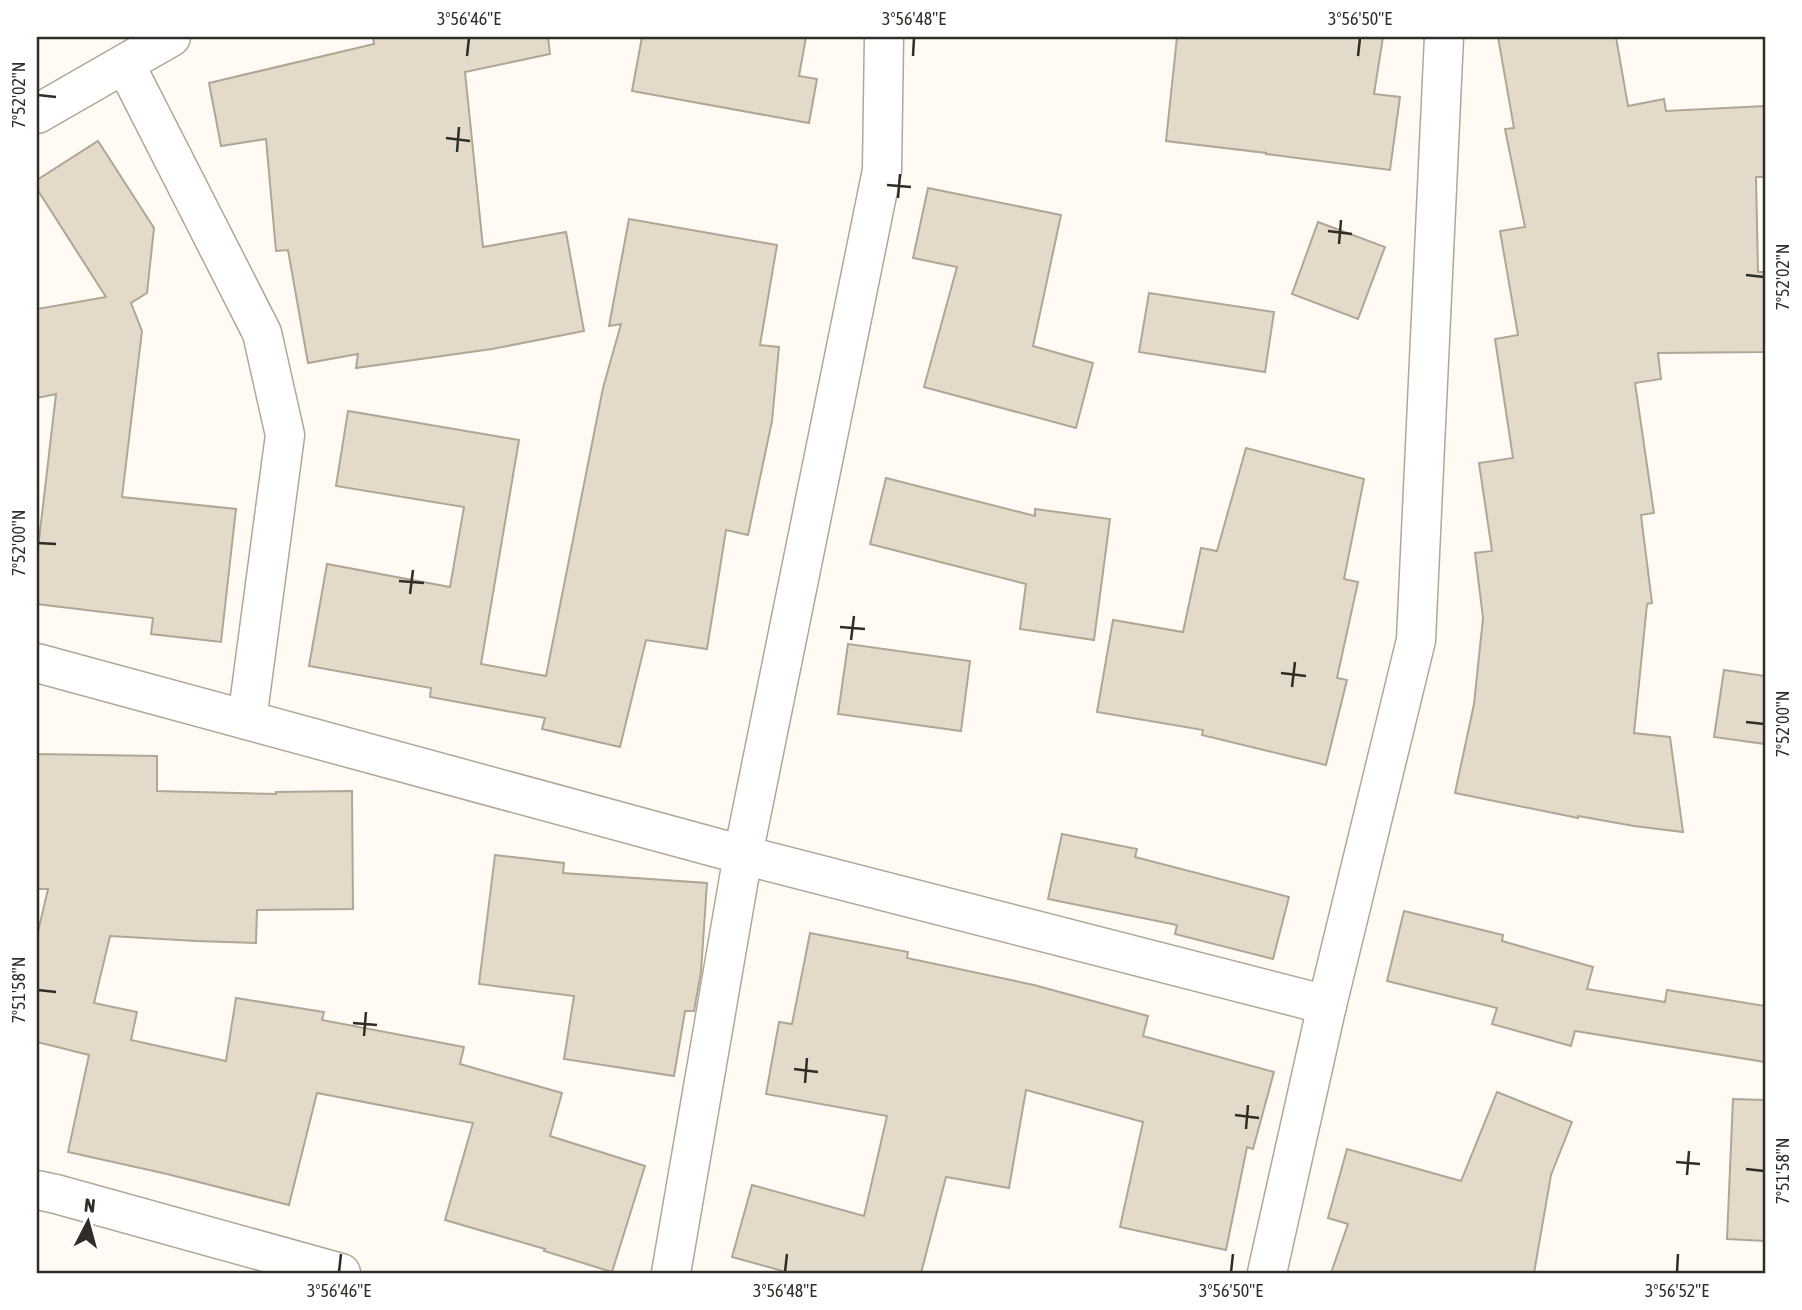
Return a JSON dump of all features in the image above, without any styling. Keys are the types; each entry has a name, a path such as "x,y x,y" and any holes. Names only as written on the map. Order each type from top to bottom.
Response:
{"street":[{"path":"37,114 171,37"},
{"path":"671,1273 743,855 883,170 884,37"},
{"path":"1267,1273 1327,1005 1416,640 1444,37"},
{"path":"125,64 262,333 285,435 247,720"},
{"path":"37,663 743,855 1327,1005"},
{"path":"37,1190 341,1273"}],"building":[{"path":"373,37 548,37 550,54 465,72 483,247 566,232 584,331 492,349 356,368 358,354 308,363 288,250 276,251 266,139 221,146 209,83 374,44"},
{"path":"642,37 806,37 799,76 817,79 809,123 632,91"},
{"path":"1177,37 1383,37 1374,94 1400,97 1390,170 1166,141"},
{"path":"1498,37 1616,37 1628,106 1664,99 1666,111 1765,106 1765,177 1756,177 1758,272 1765,272 1765,352 1658,353 1661,379 1635,383 1654,513 1641,515 1652,603 1647,604 1634,733 1670,737 1683,832 1578,818 1455,793 1474,704 1483,618 1475,553 1492,551 1479,463 1513,458 1495,339 1518,335 1500,231 1525,227 1505,129 1514,128"},
{"path":"98,141 154,228 147,293 131,303 142,331 122,497 236,509 221,642 151,634 153,618 37,604 37,557 56,394 37,398 37,309 106,297 37,189 37,180"},
{"path":"928,188 1061,215 1033,346 1093,363 1076,428 924,387 957,267 913,258"},
{"path":"629,219 777,245 760,345 779,347 772,421 748,535 726,530 707,649 646,640 620,747 542,729 545,718 430,697 431,688 309,666 327,564 450,587 464,507 336,486 348,411 519,440 481,664 546,676 603,388 621,324 609,326"},
{"path":"1318,222 1385,247 1358,319 1292,294"},
{"path":"1149,293 1274,312 1265,372 1139,352"},
{"path":"1246,448 1364,479 1344,579 1358,582 1337,678 1347,680 1326,765 1202,735 1203,730 1097,712 1113,620 1183,632 1201,548 1217,551"},
{"path":"886,478 1035,516 1035,509 1110,519 1094,640 1020,629 1026,584 870,544"},
{"path":"848,644 970,661 961,731 838,714"},
{"path":"1724,670 1765,676 1765,744 1714,737"},
{"path":"37,754 157,756 157,791 276,794 352,791 353,909 257,910 256,943 110,936 94,1003 137,1012 131,1040 226,1061 236,998 324,1012 322,1020 464,1047 460,1064 562,1093 550,1136 645,1166 612,1272 445,1220 473,1123 317,1093 289,1205 68,1152 89,1055 37,1042 37,936 48,889 37,889"},
{"path":"1062,834 1137,849 1135,857 1289,897 1273,959 1175,934 1177,925 1048,899"},
{"path":"495,855 564,863 563,873 707,883 701,972 694,1011 685,1011 674,1076 564,1059 574,996 479,984"},
{"path":"1404,911 1503,935 1502,941 1593,967 1587,989 1665,1002 1667,990 1765,1006 1765,1062 1575,1031 1571,1046 1492,1024 1497,1008 1387,981"},
{"path":"810,933 908,952 907,958 1034,985 1148,1016 1143,1036 1274,1072 1253,1149 1247,1147 1226,1250 1120,1227 1143,1122 1026,1090 1009,1188 946,1177 921,1273 790,1273 732,1257 752,1185 864,1216 887,1116 766,1094 779,1022 792,1024"},
{"path":"1497,1092 1572,1122 1551,1175 1534,1273 1331,1273 1348,1224 1328,1218 1347,1149 1461,1181"},
{"path":"1733,1099 1765,1100 1765,1241 1727,1239"}]}
